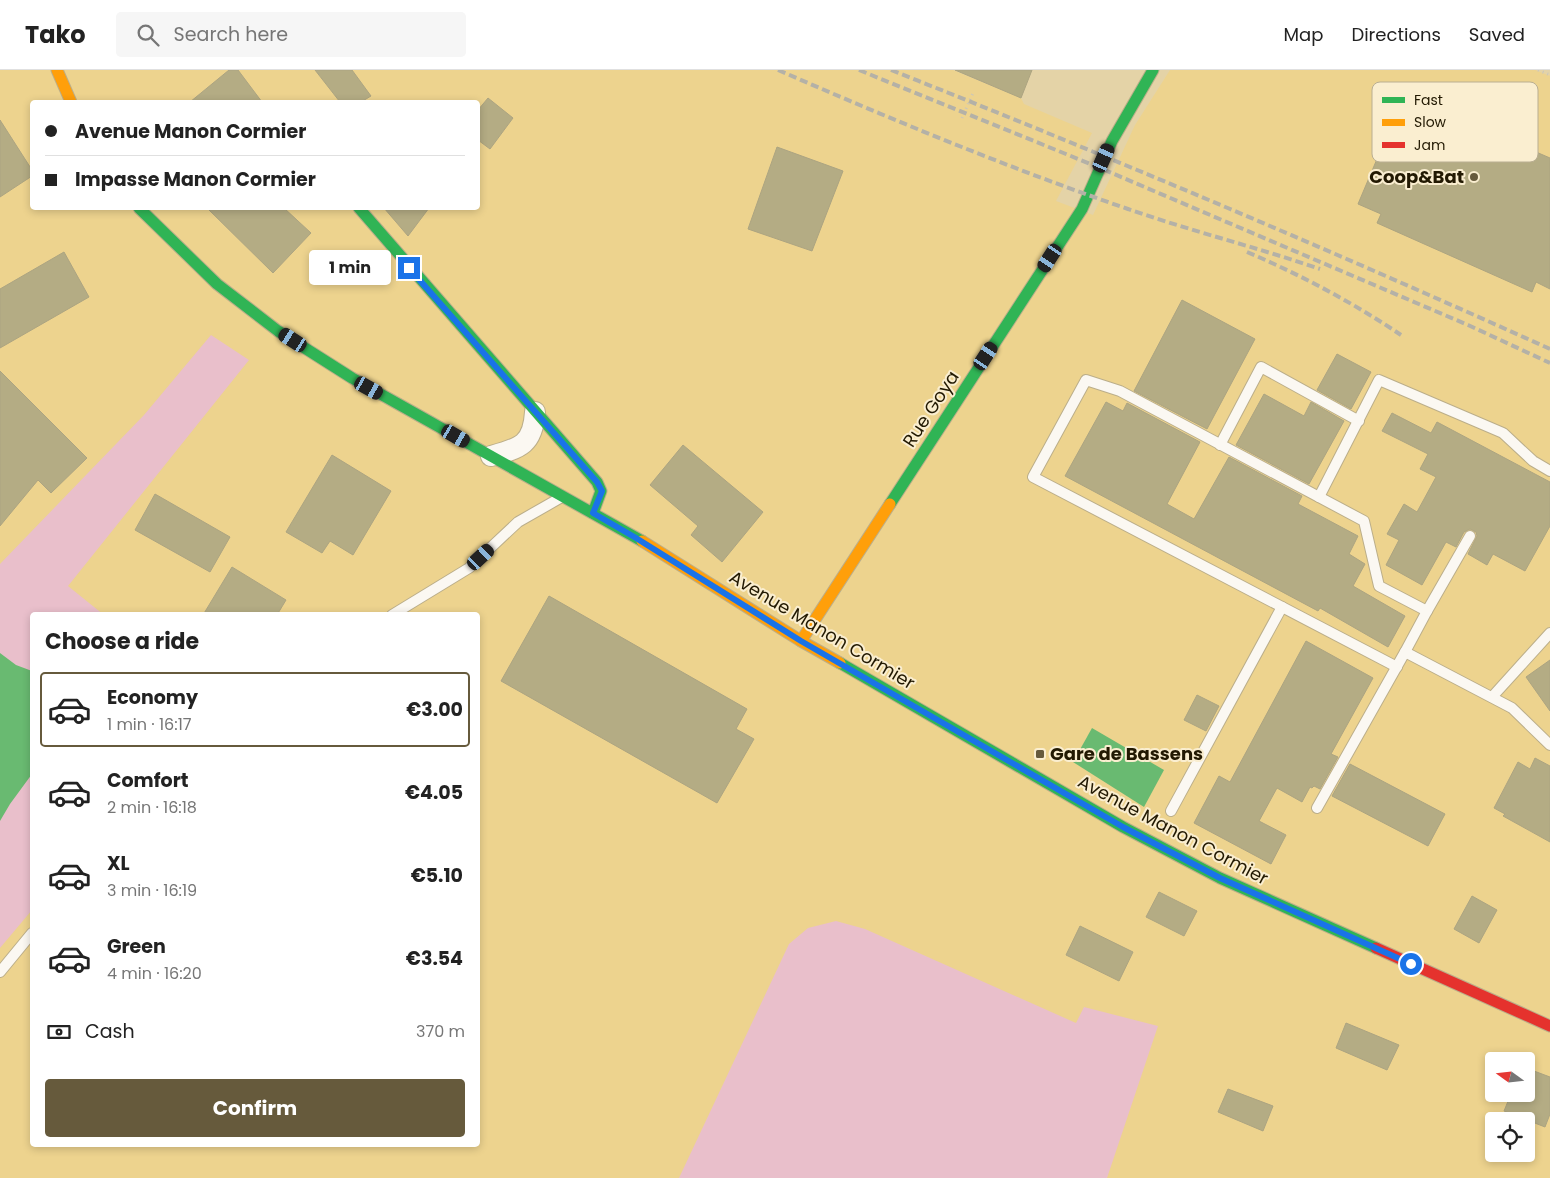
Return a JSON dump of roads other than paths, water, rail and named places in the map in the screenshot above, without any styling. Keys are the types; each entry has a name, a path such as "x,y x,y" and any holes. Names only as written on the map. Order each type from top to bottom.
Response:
{"street":[{"path":"57,70 69,100"},
{"name":"Rue Goya","path":"801,641 1082,209 1112,141 1153,70"},
{"name":"Avenue Manon Cormier","path":"141,210 217,284 278,331 352,378 636,538 801,641 1123,827 1220,878 1550,1026"},
{"path":"361,210 597,482 602,491 593,513"},
{"path":"491,456 515,450 528,439 534,426 535,412"}],"lane":[{"path":"1220,444 1261,367 1358,421"},
{"path":"1396,667 1033,477 1086,380 1120,391 1364,521 1379,586 1427,611"},
{"path":"1320,497 1379,380 1503,433 1533,461 1550,471"},
{"path":"397,612 469,568 518,522 563,496"},
{"path":"1317,808 1470,536"},
{"path":"1171,811 1282,607"},
{"path":"1492,697 1550,633"},
{"path":"1405,652 1512,708 1550,745"},
{"path":"0,972 30,935"}],"railway":[{"path":"778,70 864,107 1039,177 1152,217 1320,269"},
{"path":"859,70 1093,165 1468,325 1550,363"},
{"path":"891,70 1222,206 1387,276 1550,349"},
{"path":"1247,252 1326,290 1364,311 1401,335"}],"place":[{"name":"Coop&Bat","path":"1474,177"},
{"name":"Gare de Bassens","path":"1040,754"}]}
